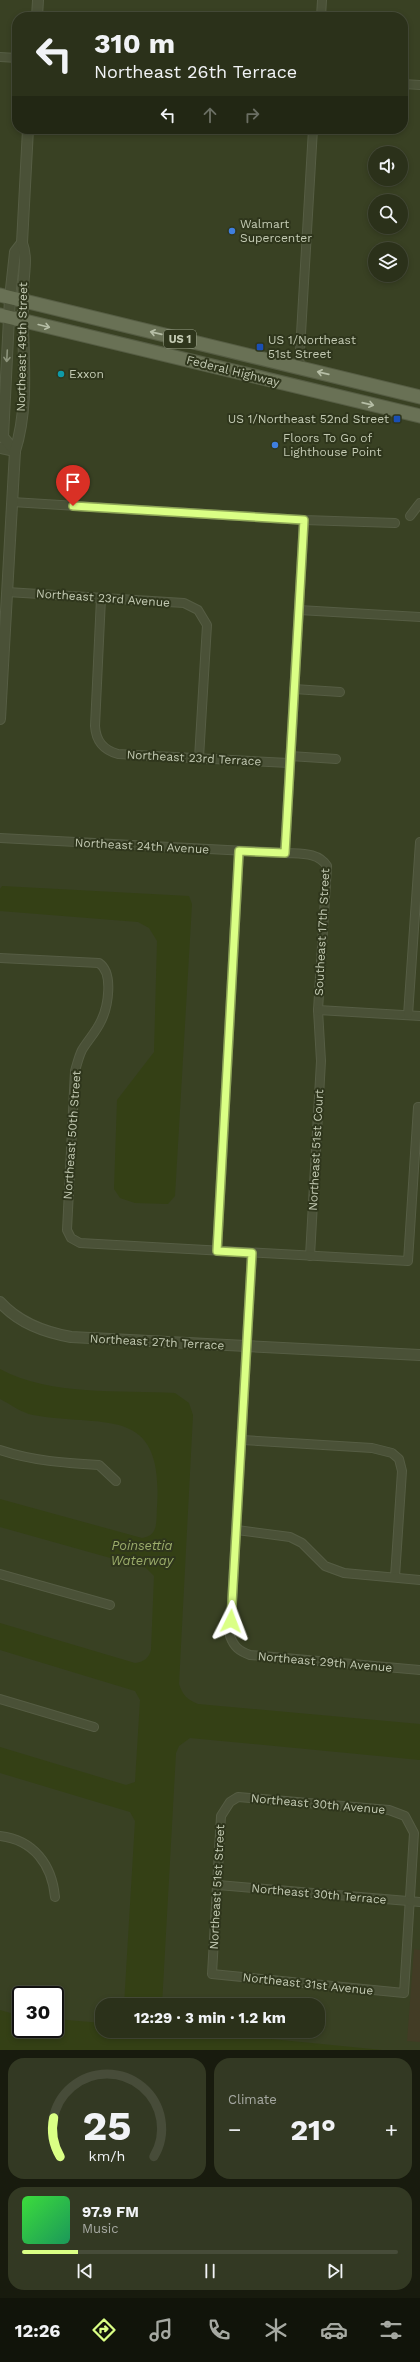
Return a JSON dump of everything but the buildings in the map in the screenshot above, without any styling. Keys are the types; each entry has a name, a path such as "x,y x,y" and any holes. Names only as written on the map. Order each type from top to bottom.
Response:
{"main road":[{"name":"Federal Highway","path":"11,298 420,397"},
{"name":"Federal Highway","path":"4,316 420,416"},
{"path":"257,377 289,373 299,368"},
{"path":"333,395 336,389 346,384 361,382"}],"street":[{"path":"37,12 38,0"},
{"path":"321,12 322,0"},
{"path":"0,57 12,58"},
{"path":"408,84 420,85"},
{"name":"Northeast 49th Street","path":"15,451 3,437 4,316 25,252 22,243 28,134"},
{"path":"299,368 313,134"},
{"name":"Northeast 49th Street","path":"0,719 15,451 20,435 23,392 23,320 11,298"},
{"path":"0,448 15,451"},
{"path":"12,502 304,520 395,523"},
{"path":"410,516 420,503"},
{"path":"285,853 304,520"},
{"name":"Northeast 23rd Avenue","path":"7,592 184,603 198,610 207,625 199,758"},
{"name":"Northeast 23rd Terrace","path":"101,598 95,726 96,737 101,745 110,752 118,754 199,758 290,760 336,759"},
{"path":"299,610 420,617"},
{"path":"294,689 340,692"},
{"name":"Northeast 24th Avenue","path":"0,838 285,853"},
{"path":"408,1015 420,842"},
{"path":"239,851 217,1251 408,1261 419,1107"},
{"name":"Southeast 17th Street","path":"285,853 315,855 323,859 327,866 318,1010 321,1044"},
{"name":"Northeast 50th Street","path":"0,958 100,963 105,967 108,974 105,1008 101,1022 81,1052 75,1071 67,1230 71,1238 80,1243 217,1251"},
{"path":"318,1010 420,1016"},
{"name":"Northeast 51st Court","path":"310,1256 321,1044"},
{"path":"252,1253 236,1530 290,1536 302,1543 325,1566 344,1573 420,1580"},
{"name":"Northeast 27th Terrace","path":"0,1302 31,1326 58,1335 420,1356"},
{"path":"242,1440 372,1448 392,1453 399,1459 402,1471 395,1577"},
{"path":"0,1450 29,1459 99,1465 116,1481"},
{"name":"Northeast 29th Avenue","path":"236,1530 230,1636 233,1645 240,1651 250,1655 420,1670"},
{"path":"0,1574 110,1605"},
{"path":"0,1700 94,1727"},
{"name":"Northeast 30th Avenue","path":"230,1802 238,1797 249,1797 389,1810 405,1816 414,1833 410,1902"},
{"name":"Northeast 51st Street","path":"212,1974 222,1816 230,1802"},
{"path":"0,1836 24,1843 40,1856 51,1874 55,1897"},
{"name":"Northeast 30th Terrace","path":"218,1885 420,1902"},
{"name":"Northeast 31st Avenue","path":"212,1974 404,1993 410,1902"}],"shaded area":[{"path":"414,1949 420,1950 420,2042 407,2041"}],"water":[{"path":"2,886 189,896 192,904 175,1196 168,1204 135,1203 120,1198 114,1189 117,1100 154,1052 157,941 149,928 138,922 0,911 0,889"},
{"name":"Poinsettia Waterway","path":"0,1369 20,1378 63,1388 175,1393 189,1403 193,1415 179,1684 188,1699 198,1704 420,1724 420,1760 190,1738 179,1746 176,1753 162,1998 124,1998 135,1821 130,1812 0,1773 0,1747 126,1785 135,1782 140,1700 135,1691 0,1650 0,1623 135,1663 141,1662 146,1659 151,1650 154,1576 146,1568 0,1527 0,1499 142,1538 147,1537 156,1527 157,1507 157,1474 151,1451 140,1436 125,1427 106,1422 33,1415 0,1399"},
{"path":"0,2010 12,2013 12,2038 64,2038 64,2020 95,2022 95,2038 261,2038 382,2050 0,2050"}],"place":[{"name":"Walmart Supercenter","path":"232,231"},
{"name":"US 1/Northeast 51st Street","path":"260,347"},
{"name":"Exxon","path":"61,374"},
{"name":"US 1/Northeast 52nd Street","path":"397,419"},
{"name":"Floors To Go of Lighthouse Point","path":"275,445"}],"route":[{"path":"73,506 304,520 285,853 239,851 217,1251 252,1253 231,1621"}]}
